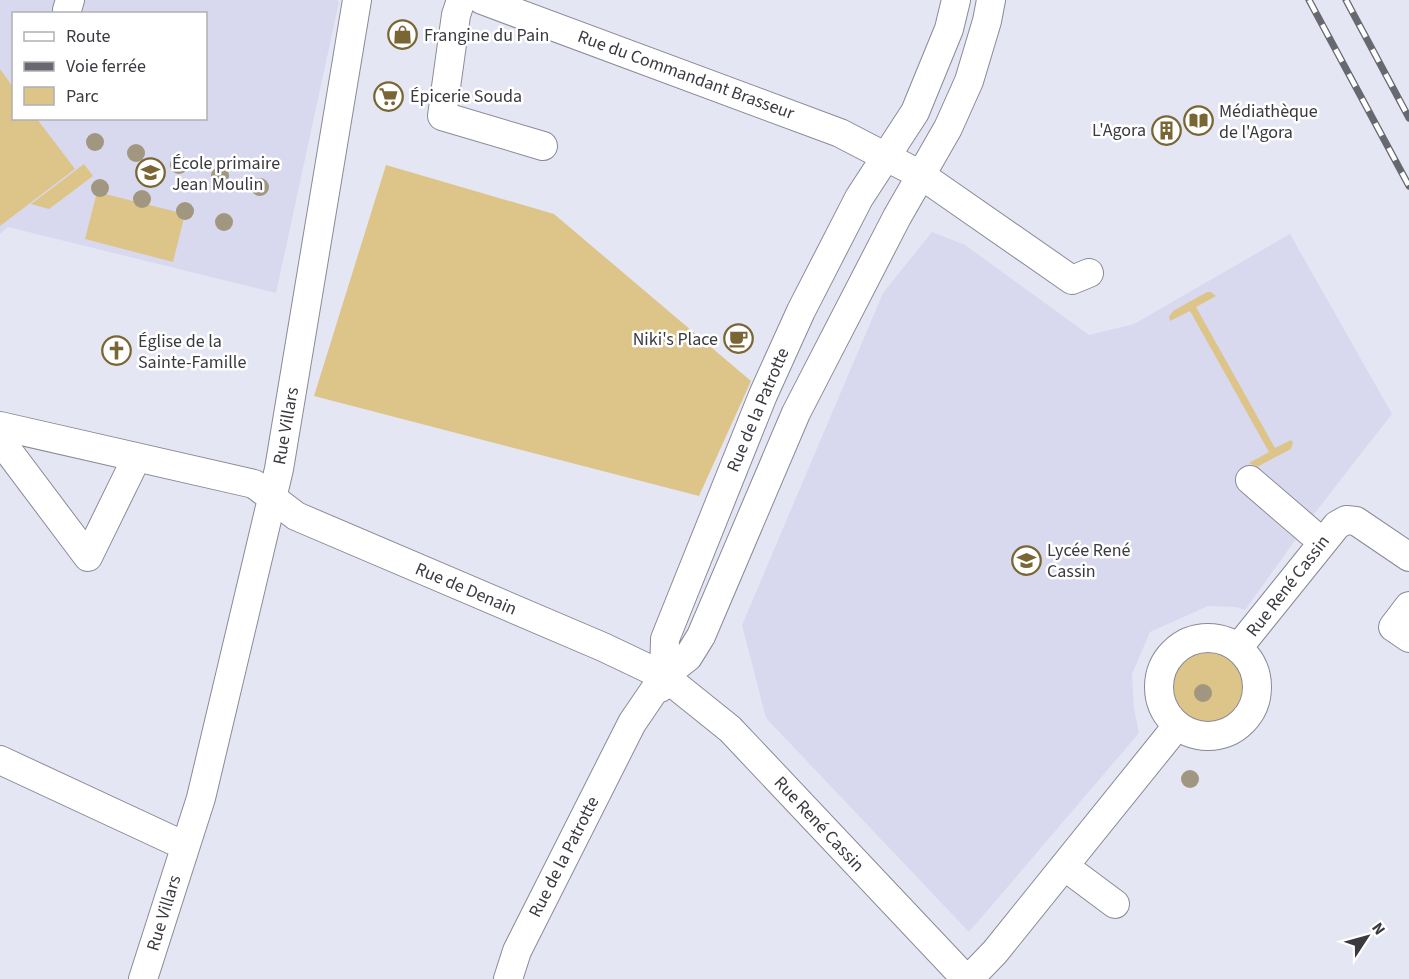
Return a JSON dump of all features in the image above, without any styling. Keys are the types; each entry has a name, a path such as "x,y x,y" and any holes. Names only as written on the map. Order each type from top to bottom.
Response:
{"street":[{"name":"Rue Villars","path":"143,979 201,798 279,469 357,0"},
{"path":"461,0 456,15 442,116 543,146"},
{"name":"Rue du Commandant Brasseur","path":"482,0 827,127 921,176 1072,280 1089,273"},
{"name":"Rue de la Patrotte","path":"527,979 534,958 646,730 664,676 664,639 763,395 801,311 852,212 915,112 949,29 956,0"},
{"name":"Rue de la Patrotte","path":"508,979 517,951 632,723 664,676 688,657 701,636 796,413 897,217 948,129 969,81 991,0"},
{"name":"Rue de Denain","path":"0,426 136,459 254,484 296,516 603,647 664,676"},
{"path":"0,440 88,557 136,459"},
{"path":"1250,480 1330,533 1346,520 1356,521 1409,557"},
{"name":"Rue René Cassin","path":"1238,648 1330,533"},
{"name":"Rue René Cassin","path":"1198,638 1218,639 1238,648 1250,660 1256,677 1256,698 1248,715 1235,729 1218,736 1202,736 1177,726 1166,714 1159,696 1159,677 1167,659 1181,645 1198,638"},
{"name":"Rue René Cassin","path":"664,676 730,729 968,979 995,952 1177,726"},
{"path":"0,760 184,846"},
{"path":"1064,866 1115,904"}],"shaded area":[{"name":"École primaire Jean Moulin","path":"0,0 337,0 339,2 276,293 8,227 0,234"},
{"name":"Lycée René Cassin","path":"932,232 965,245 1089,335 1134,324 1290,234 1392,414 1314,514 1245,610 1236,607 1208,606 1150,632 1132,674 1134,708 1139,733 969,932 766,718 742,625 883,293"}],"green space":[{"path":"0,69 12,86 12,120 38,120 75,169 0,226"},
{"path":"84,164 93,176 49,209 31,204"},
{"path":"386,165 554,214 751,381 699,496 314,396"},
{"path":"97,192 185,214 173,262 85,239"},
{"path":"1207,292 1216,296 1196,307 1275,448 1291,440 1293,442 1291,449 1257,467 1249,463 1269,452 1190,311 1170,321 1169,317 1173,311"},
{"path":"1206,650 1227,656 1237,666 1243,687 1237,708 1227,718 1206,724 1185,718 1175,708 1169,687 1175,666 1185,656"}],"railway":[{"path":"1309,0 1409,186"},
{"path":"1346,0 1409,118"}],"place":[{"name":"Frangine du Pain","path":"403,35"},
{"name":"Épicerie Souda","path":"389,96"},
{"name":"Médiathèque de l'Agora","path":"1198,121"},
{"name":"L'Agora","path":"1167,130"},
{"name":"École primaire Jean Moulin","path":"151,173"},
{"name":"Niki's Place","path":"739,339"},
{"name":"Église de la Sainte-Famille","path":"117,351"},
{"name":"Lycée René Cassin","path":"1026,560"}]}
